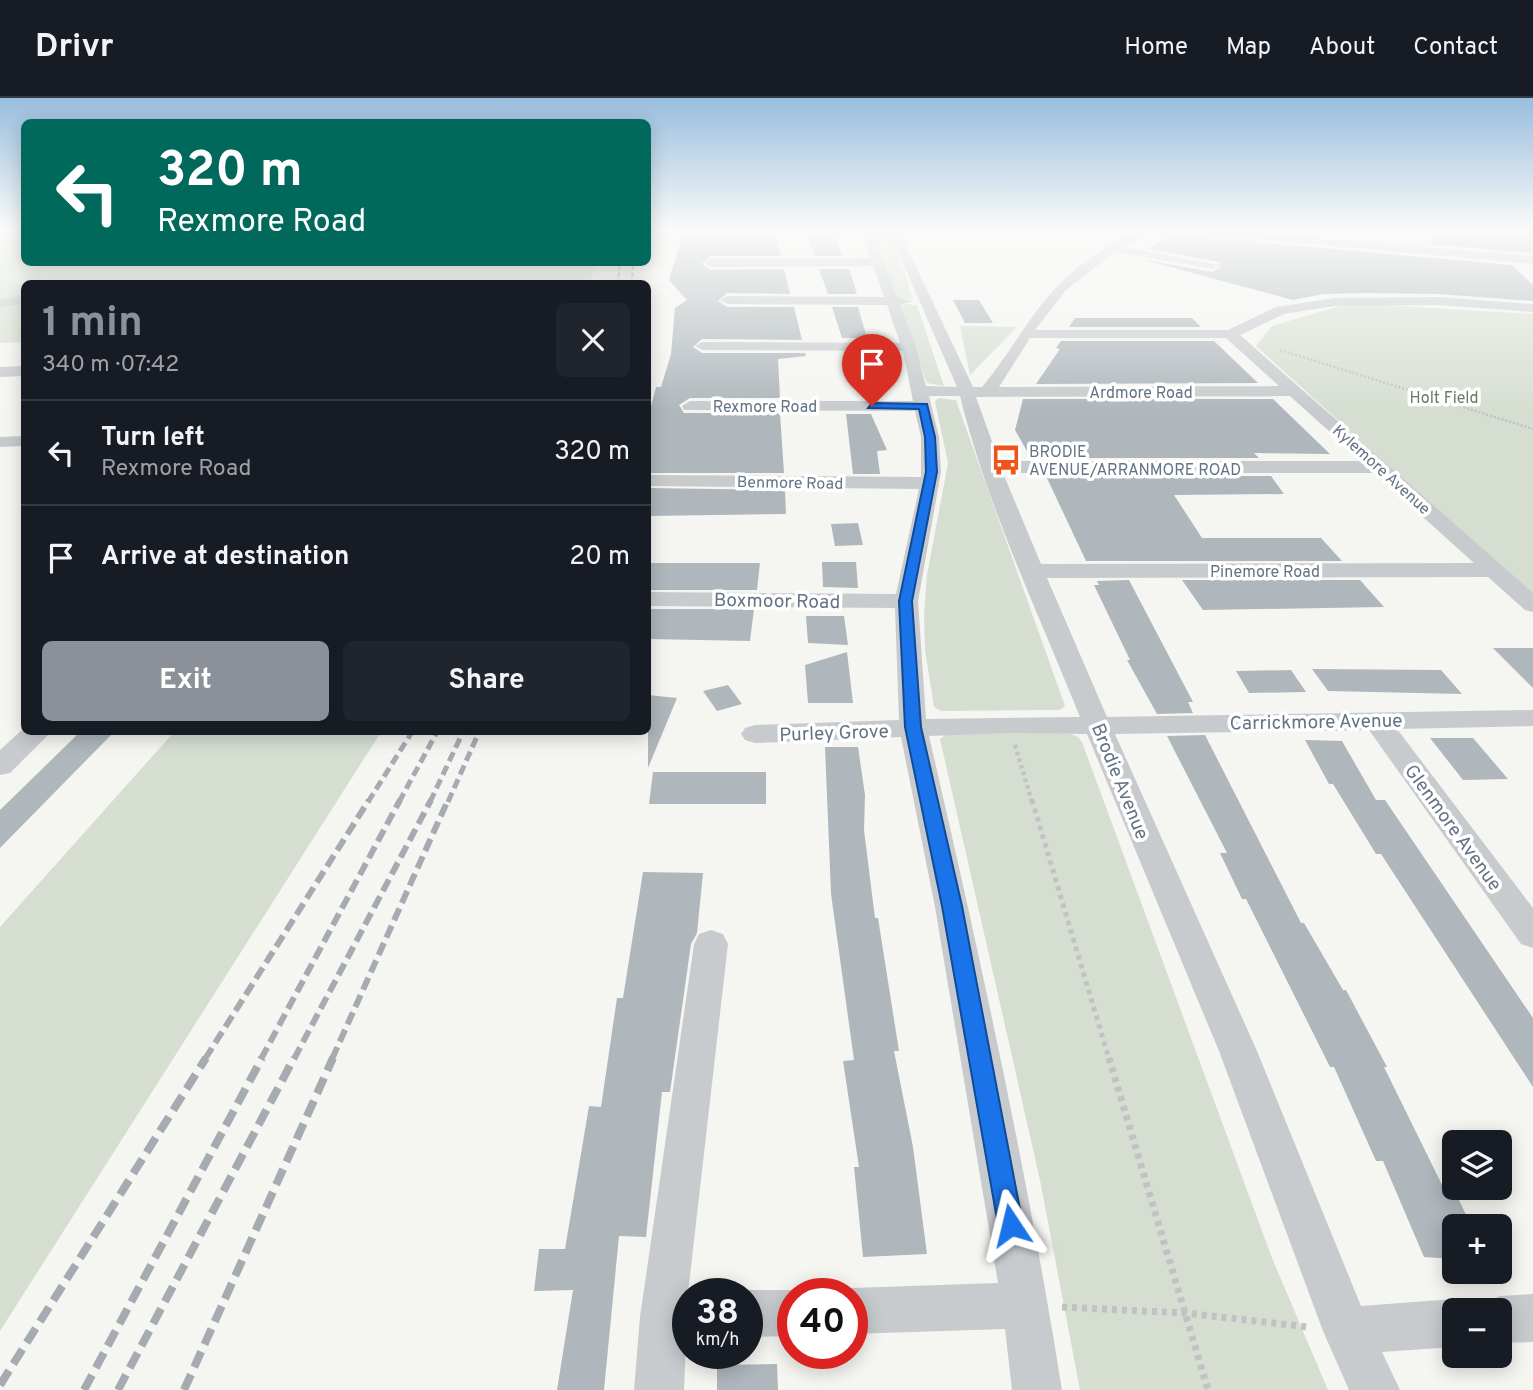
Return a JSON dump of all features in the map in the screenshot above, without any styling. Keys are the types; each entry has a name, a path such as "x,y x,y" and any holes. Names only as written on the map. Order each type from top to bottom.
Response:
{"street":[{"path":"888,291 909,347 930,437 930,483 906,601 913,727 952,906 1025,1305 1037,1390"},
{"name":"Brodie Avenue","path":"921,291 977,392 976,426 992,467 1153,860 1238,1051 1347,1331 1374,1390"},
{"path":"977,392 1006,369 1051,298 1059,291"},
{"path":"0,304 21,300"},
{"path":"727,300 925,301"},
{"path":"1027,334 1230,334 1281,310 1322,302 1426,300 1533,308"},
{"name":"Kylemore Avenue","path":"1230,334 1533,605"},
{"path":"702,346 909,347"},
{"path":"0,372 21,371"},
{"name":"Ardmore Road","path":"922,398 977,392 1296,391"},
{"name":"Rexmore Road","path":"690,406 922,398"},
{"path":"0,442 21,441"},
{"path":"992,467 1379,467"},
{"name":"Benmore Road","path":"651,480 930,483"},
{"name":"Pinemore Road","path":"1035,571 1494,570"},
{"name":"Boxmoor Road","path":"651,599 906,601"},
{"name":"Carrickmore Avenue","path":"1009,724 1099,726 1533,718"},
{"name":"Glenmore Avenue","path":"1376,720 1533,934"},
{"name":"Purley Grove","path":"755,734 898,731 913,727 1009,724"},
{"path":"0,766 34,735"},
{"path":"680,1278 711,944"},
{"path":"868,1310 1025,1305"},
{"path":"1512,1319 1533,1318"},
{"path":"1347,1331 1442,1324"},
{"path":"659,1390 672,1334"}],"path":[{"path":"1271,347 1533,429"},
{"path":"1009,724 1208,1390"},
{"path":"1025,1305 1185,1313 1347,1331"}],"green space":[{"path":"0,291 21,291 21,342 0,343"},
{"path":"895,291 911,291 913,299 897,298"},
{"name":"Holt Field","path":"1363,304 1533,314 1533,597 1256,346 1272,326 1336,307"},
{"path":"917,305 944,386 927,383 900,306"},
{"path":"960,326 1017,327 970,375"},
{"path":"938,398 956,400 1065,706 1060,710 941,711 934,707 925,650 924,615 927,575 948,463 935,402"},
{"path":"1066,732 1078,737 1082,742 1272,1258 1328,1390 1080,1390 1040,1180 940,739 947,734 958,733"},
{"path":"171,735 379,735 0,1331 0,927"}],"building":[{"path":"679,291 789,291 790,294 727,293 718,301 727,307 794,307 802,340 702,339 693,347 702,353 805,353 806,356 778,359 780,398 690,398 679,405 684,413 780,413 784,473 651,473 651,406 656,387 661,387 671,354 675,308 687,300"},
{"path":"827,291 856,291 857,294 828,294"},
{"path":"1261,291 1533,291 1533,301 1438,294 1362,293 1323,294 1293,300"},
{"path":"953,300 979,300 993,323 965,323"},
{"path":"832,307 858,307 867,338 842,338"},
{"path":"1075,318 1192,318 1201,327 1069,327"},
{"path":"1061,341 1214,341 1258,383 1036,384 1060,349 1056,348"},
{"path":"1023,399 1273,399 1330,454 1254,453 1259,458 1031,458 1015,430"},
{"path":"846,414 871,414 887,450 877,451 880,474 853,474"},
{"path":"1046,476 1271,476 1284,494 1174,495 1202,538 1321,538 1342,561 1086,561"},
{"path":"651,488 785,490 786,514 651,516"},
{"path":"858,523 863,545 835,546 831,524"},
{"path":"822,562 856,562 858,588 823,587"},
{"path":"651,563 760,563 757,590 651,590"},
{"path":"1129,580 1193,702 1188,702 1193,713 1157,714 1127,660 1130,660 1094,585 1099,585 1097,581"},
{"path":"1182,580 1360,580 1384,607 1203,610"},
{"path":"651,609 754,609 750,641 651,639"},
{"path":"806,616 844,616 848,645 808,643"},
{"path":"1493,648 1533,648 1533,688"},
{"path":"847,652 853,703 808,703 805,665"},
{"path":"1312,669 1441,670 1462,694 1328,691"},
{"path":"1291,670 1306,692 1249,693 1236,671"},
{"path":"728,685 742,704 717,711 703,691"},
{"path":"651,695 677,698 648,768"},
{"path":"77,735 111,735 0,848 0,810"},
{"path":"1205,735 1301,923 1304,923 1343,990 1346,990 1387,1067 1384,1067 1442,1185 1442,1200 1459,1200 1466,1214 1442,1214 1442,1258 1424,1257 1383,1161 1376,1161 1334,1067 1330,1067 1246,899 1242,899 1220,853 1227,853 1167,736"},
{"path":"1430,738 1473,738 1508,779 1463,780"},
{"path":"1305,740 1342,741 1376,800 1385,800 1533,1018 1533,1087 1381,854 1376,854 1333,784 1329,784"},
{"path":"825,747 858,747 865,795 864,830 875,918 878,918 899,1051 894,1051 913,1147 927,1254 863,1257 854,1167 859,1167 843,1061 854,1060 831,894"},
{"path":"653,772 766,772 766,804 649,804"},
{"path":"643,872 703,873 697,933 691,944 670,1092 662,1092 646,1237 619,1236 604,1390 557,1390 573,1290 534,1291 539,1249 565,1249 589,1106 601,1107 617,998 623,998"},
{"path":"763,1364 777,1364 778,1390 717,1390 717,1369 763,1369"}],"railway":[{"path":"368,802 410,735"},
{"path":"399,802 435,735"},
{"path":"430,801 462,735"},
{"path":"448,802 478,735"},
{"path":"205,1059 369,800"},
{"path":"261,1059 400,800"},
{"path":"332,1059 448,800"},
{"path":"294,1059 430,801"},
{"path":"0,1385 206,1058"},
{"path":"84,1390 262,1058"},
{"path":"118,1390 294,1058"},
{"path":"184,1390 333,1058"}],"place":[{"name":"BRODIE AVENUE/ARRANMORE ROAD","path":"1006,460"}],"route":[{"path":"872,406 924,406 930,437 932,472 906,601 913,727 952,906 1011,1225"}]}
